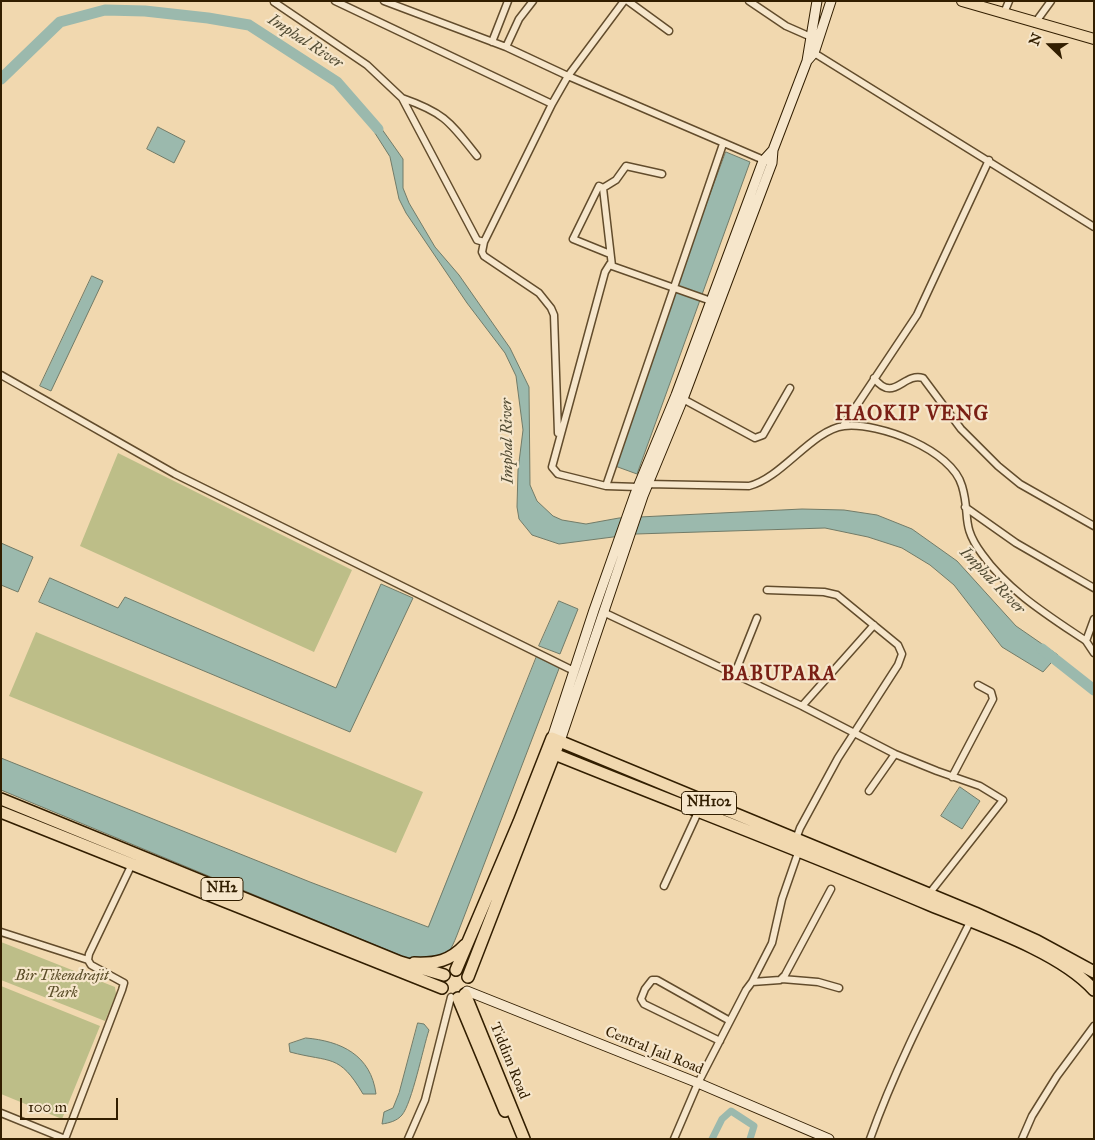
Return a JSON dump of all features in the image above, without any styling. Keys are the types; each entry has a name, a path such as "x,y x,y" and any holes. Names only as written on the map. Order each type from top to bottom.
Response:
{"highway":[{"path":"456,970 468,977 556,739"},
{"name":"NH102","path":"556,739 641,780 973,917 1036,941 1094,972"},
{"path":"442,988 444,975 456,970 551,753"},
{"name":"NH102","path":"551,753 641,780"},
{"name":"NH2","path":"1,799 400,962 444,975"},
{"name":"NH2","path":"1,812 460,995"},
{"name":"NH102","path":"798,844 929,894 1072,971 1094,990"},
{"path":"400,962 440,962 455,955 468,942"},
{"name":"NH2","path":"468,977 460,995 516,1139"},
{"name":"Tiddim Road","path":"460,995 524,1139"}],"main road":[{"path":"962,1 1094,39"}],"street":[{"path":"336,1 552,104"},
{"path":"384,1 431,21 506,47 568,76 767,162"},
{"path":"492,42 508,1"},
{"path":"506,47 519,19 533,1"},
{"path":"558,440 554,316 546,300 539,293 484,256 482,252 484,242 552,104 568,76 626,1 669,31"},
{"path":"749,1 786,26 811,37"},
{"path":"811,51 811,37 818,1"},
{"path":"556,739 574,671 614,557 641,490 711,300 773,150 831,1"},
{"path":"1004,13 1009,1"},
{"path":"1035,23 1051,1"},
{"path":"273,2 367,65 402,98 477,240 484,242"},
{"path":"811,51 1094,227"},
{"path":"402,98 428,107 444,117 477,156"},
{"path":"606,486 723,144"},
{"path":"843,426 917,315 989,160"},
{"path":"556,739 622,561 641,490 683,399 767,162"},
{"path":"610,254 573,239 597,187 603,188 616,180 626,166 662,174"},
{"path":"603,188 610,264 606,270 584,344 558,440 552,465 554,471 606,486 641,490 757,484 829,431 843,426 881,430 922,446 950,464 959,478 970,536 994,568 1018,592 1086,641 1094,653"},
{"path":"610,264 711,300"},
{"path":"1,375 175,474 574,671"},
{"path":"874,378 883,387 889,389 897,387 916,376 923,378 961,429 998,466 1020,484 1094,526"},
{"path":"683,399 755,438 763,435 790,388"},
{"path":"965,507 1016,543 1094,588"},
{"path":"674,1139 698,1083 772,942 782,899 809,810 902,658 898,645 837,595 824,592 767,590"},
{"path":"604,612 735,673 855,732 895,754 980,786 1003,800 929,894"},
{"path":"735,673 757,618"},
{"path":"1086,641 1094,620"},
{"path":"802,706 874,625"},
{"path":"952,777 993,699 991,692 978,685"},
{"path":"869,791 895,754"},
{"path":"664,886 701,805"},
{"path":"88,960 89,954 132,864"},
{"path":"782,979 831,889"},
{"path":"870,1139 884,1099 904,1055 973,917"},
{"path":"1,932 88,960 91,964 124,983 65,1139 1,1113"},
{"path":"752,982 782,979 818,982 839,988"},
{"path":"720,1041 644,1004 641,999 644,989 652,980 657,980 730,1021"},
{"path":"408,1139 425,1100 460,995"},
{"name":"Central Jail Road","path":"460,995 698,1083 812,1136 829,1139"},
{"path":"1022,1139 1032,1116 1057,1076 1094,1026"}],"green space":[{"path":"118,453 352,570 314,652 80,546"},
{"path":"36,632 423,792 396,853 9,696"},
{"name":"Bir Tikendrajit Park","path":"1,942 115,987 116,994 105,1021 1,980"},
{"path":"1,986 100,1026 62,1119 1,1094"}],"shaded area":[{"path":"363,114 379,125 403,159 403,188 409,203 435,247 459,275 510,348 529,387 530,485 537,501 553,516 562,520 586,524 619,518 802,509 844,510 877,515 912,529 957,561 1016,626 1058,655 1043,672 1002,647 954,585 930,565 902,548 868,537 825,528 636,534 559,544 532,535 519,519 517,507 518,470 523,430 516,376 505,353 467,303 406,213 399,199 390,157"},
{"path":"158,127 185,141 174,163 147,149"},
{"path":"726,152 750,162 637,474 615,466 673,294"},
{"path":"92,276 103,281 51,391 40,386"},
{"path":"1,543 33,557 18,592 1,585"},
{"path":"50,578 118,608 125,597 336,688 381,584 413,598 350,732 39,602"},
{"path":"559,601 578,609 560,654 539,646"},
{"path":"537,656 560,666 453,945 445,956 440,958 409,959 1,790 1,758 310,882 428,927"},
{"path":"960,787 980,801 962,829 941,816"},
{"path":"418,1023 424,1024 429,1030 410,1099 400,1117 382,1124 384,1112 393,1108 399,1093"},
{"path":"306,1038 331,1043 352,1052 368,1069 376,1094 363,1094 347,1072 333,1062 290,1052 289,1044"}],"waterway":[{"name":"Imphal River","path":"1,79 60,22 105,10 145,11 208,18 249,25 337,82 378,129"},
{"name":"Imphal River","path":"1042,649 1094,690"},
{"path":"712,1139 722,1119 731,1111 754,1126 750,1139"}],"district":[{"name":"HAOKIP VENG","path":"912,415"},
{"name":"BABUPARA","path":"779,675"}]}
